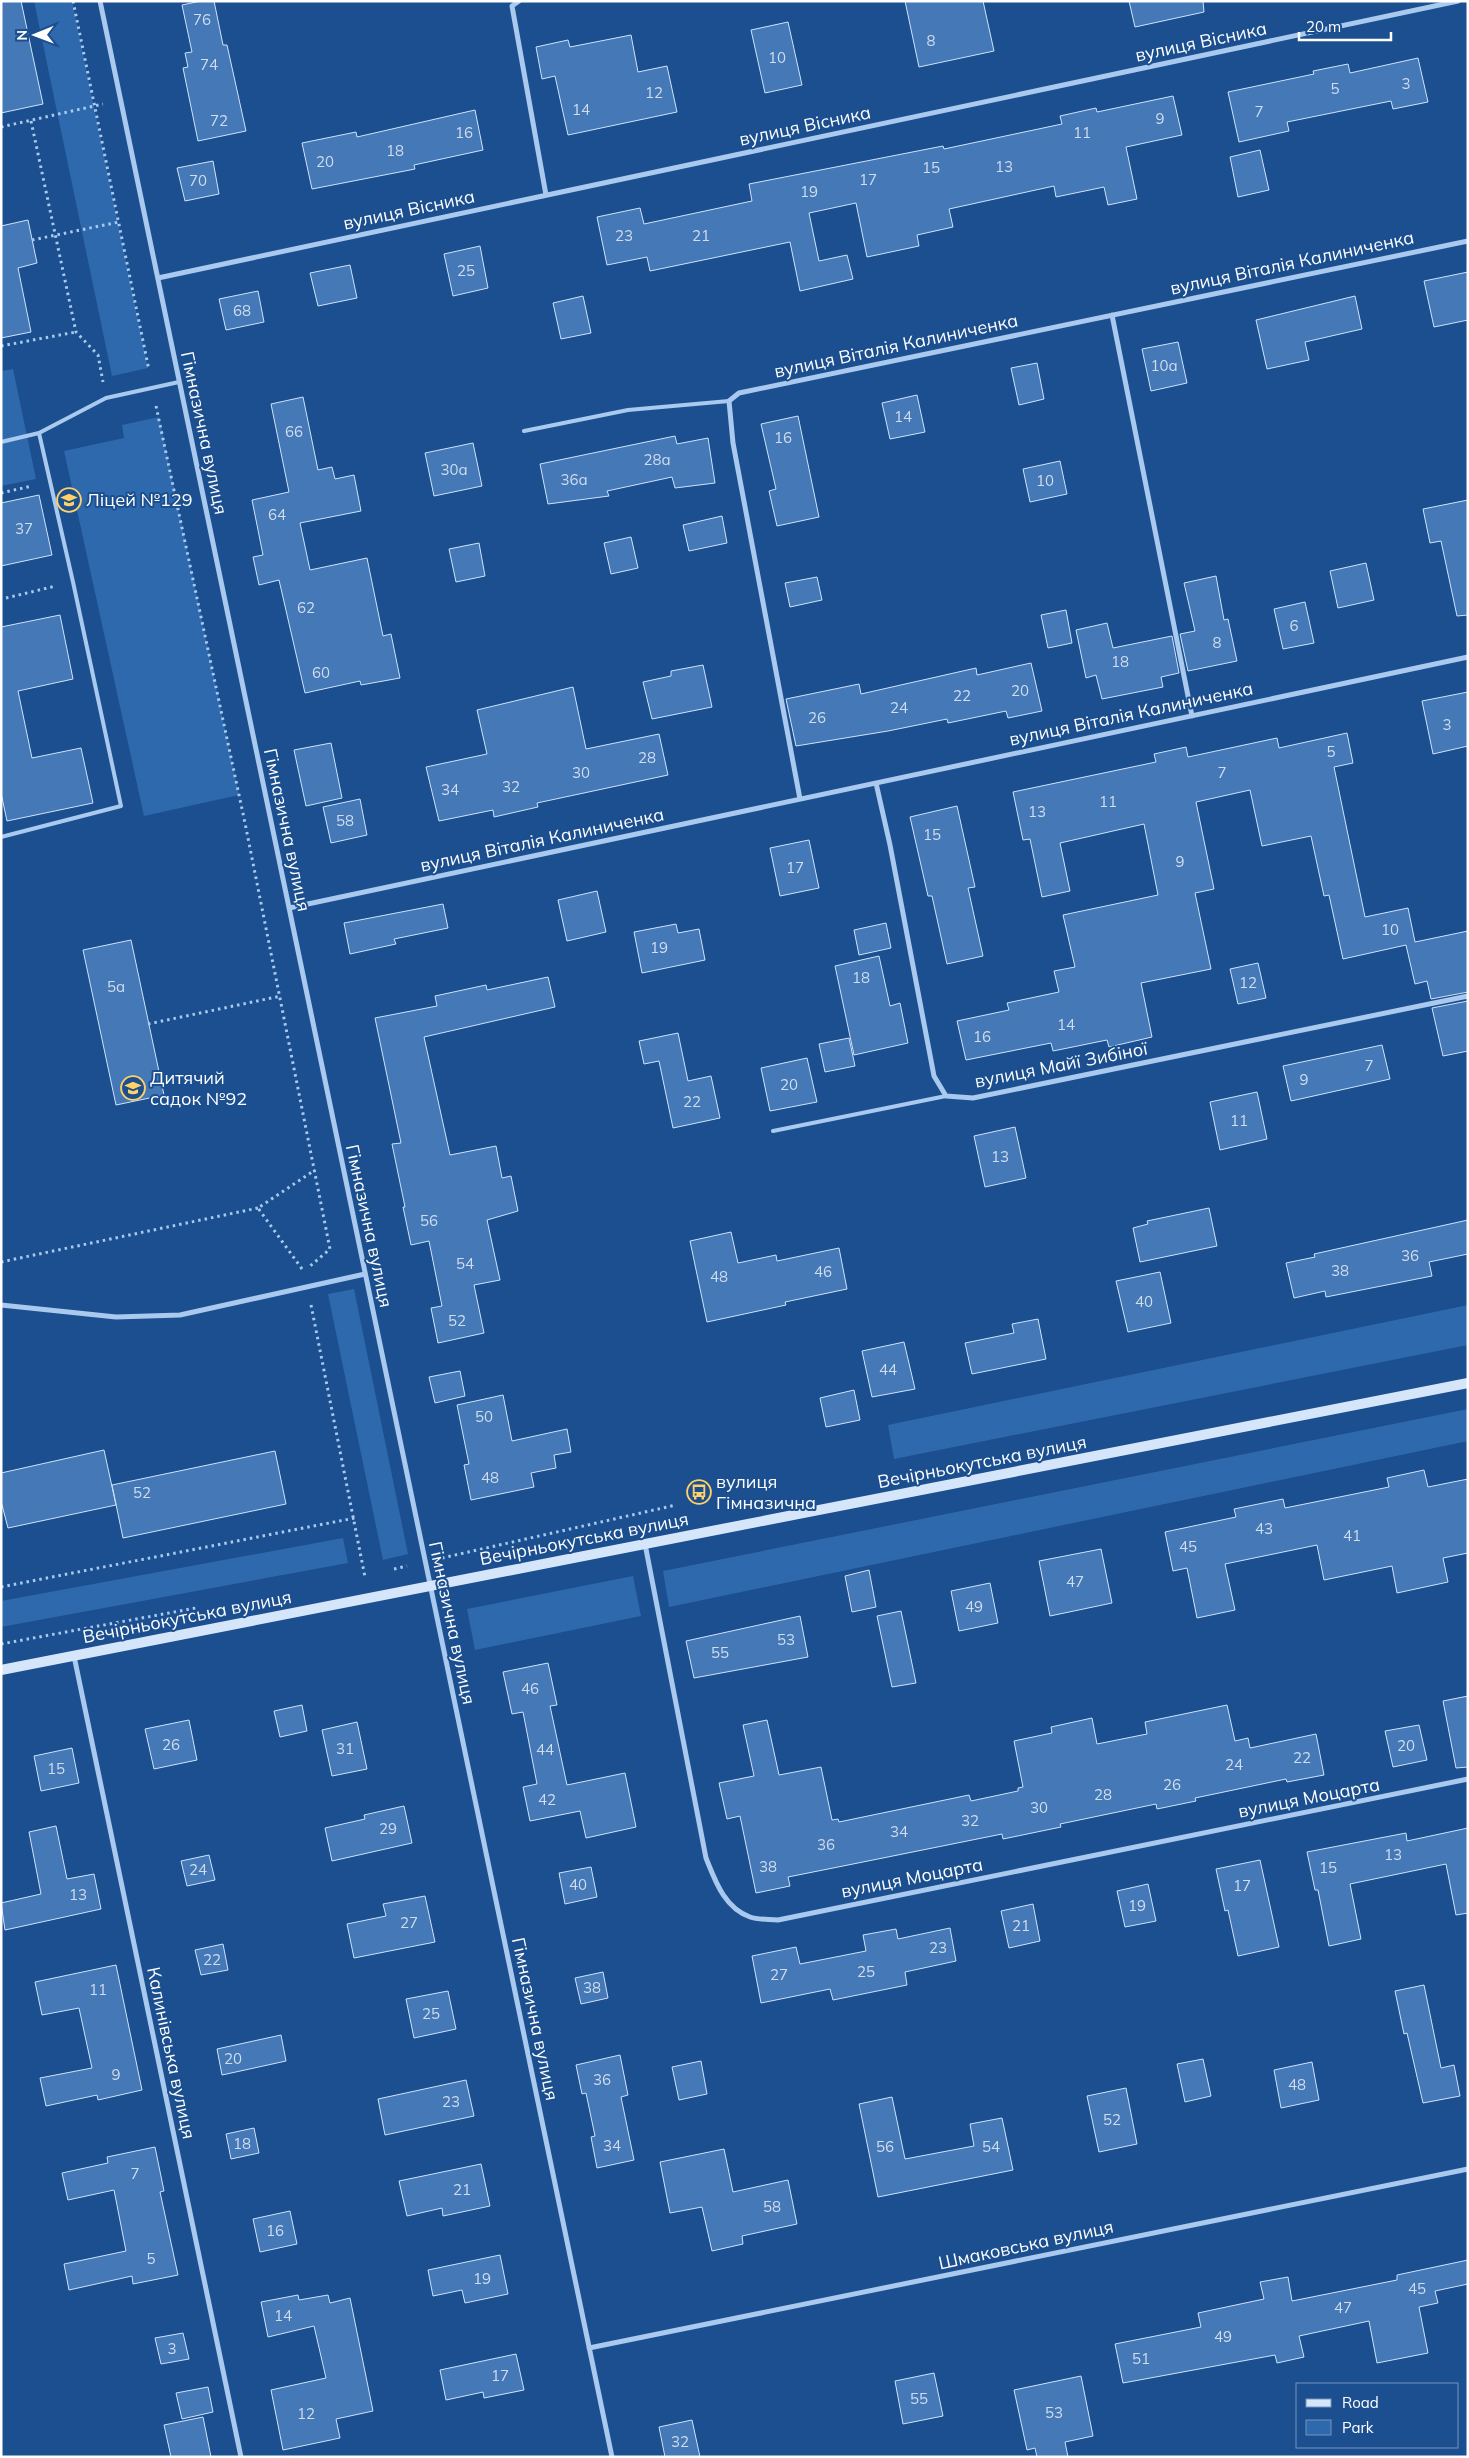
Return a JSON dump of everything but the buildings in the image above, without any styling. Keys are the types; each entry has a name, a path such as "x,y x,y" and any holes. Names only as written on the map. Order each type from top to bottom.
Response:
{"street":[{"name":"Гімназична вулиця","path":"100,1 612,2457"},
{"path":"520,1 512,6 546,195"},
{"name":"вулиця Вісника","path":"158,278 1458,1"},
{"name":"вулиця Віталія Калиниченка","path":"729,401 739,393 1468,241"},
{"path":"1112,314 1192,716"},
{"path":"729,401 733,443 800,799"},
{"name":"вулиця Віталія Калиниченка","path":"289,908 1468,657"},
{"path":"876,783 890,845 934,1076 946,1096"},
{"name":"вулиця Майї Зибіної","path":"946,1096 973,1098 1468,996"},
{"path":"1,1305 116,1317 180,1315 365,1274"},
{"name":"Вечірньокутська вулиця","path":"1,1670 1468,1383"},
{"name":"вулиця Моцарта","path":"645,1544 706,1858 720,1892 733,1907 750,1917 778,1920 1468,1779"},
{"name":"Калинівська вулиця","path":"74,1656 241,2457"},
{"name":"Шмаковська вулиця","path":"589,2348 1468,2169"}],"lane":[{"path":"1,442 39,433 106,398 180,382"},
{"path":"524,431 628,410 729,401"},
{"path":"1,837 121,806 39,433"},
{"path":"773,1132 946,1096"}],"path":[{"path":"73,1 281,996 330,1250 304,1271 258,1208"},
{"path":"1,127 120,100"},
{"path":"31,121 76,332 98,355 106,398"},
{"path":"32,240 118,222"},
{"path":"1,346 76,332"},
{"path":"1,493 50,482"},
{"path":"6,598 73,582"},
{"path":"148,1024 281,996"},
{"path":"1,1262 258,1208 315,1170"},
{"path":"307,1286 366,1576 357,1578"},
{"path":"392,1570 676,1505"},
{"path":"1,1587 355,1518"},
{"path":"1,1644 203,1607"}],"green space":[{"path":"34,1 72,1 148,368 112,376"},
{"path":"13,369 36,479 1,486 1,371"},
{"path":"159,417 239,795 144,816 64,451 124,438 122,425"},
{"path":"354,1289 408,1554 383,1560 328,1294"},
{"path":"1468,1305 1468,1345 894,1459 888,1425"},
{"path":"1468,1409 1468,1441 669,1607 663,1571"},
{"path":"343,1538 348,1563 1,1627 1,1601"},
{"path":"633,1576 641,1616 475,1650 467,1609"}],"place":[{"name":"Ліцей №129","path":"69,500"},
{"name":"Дитячий садок №92","path":"133,1088"},
{"name":"вулиця Гімназична","path":"699,1492"}]}
